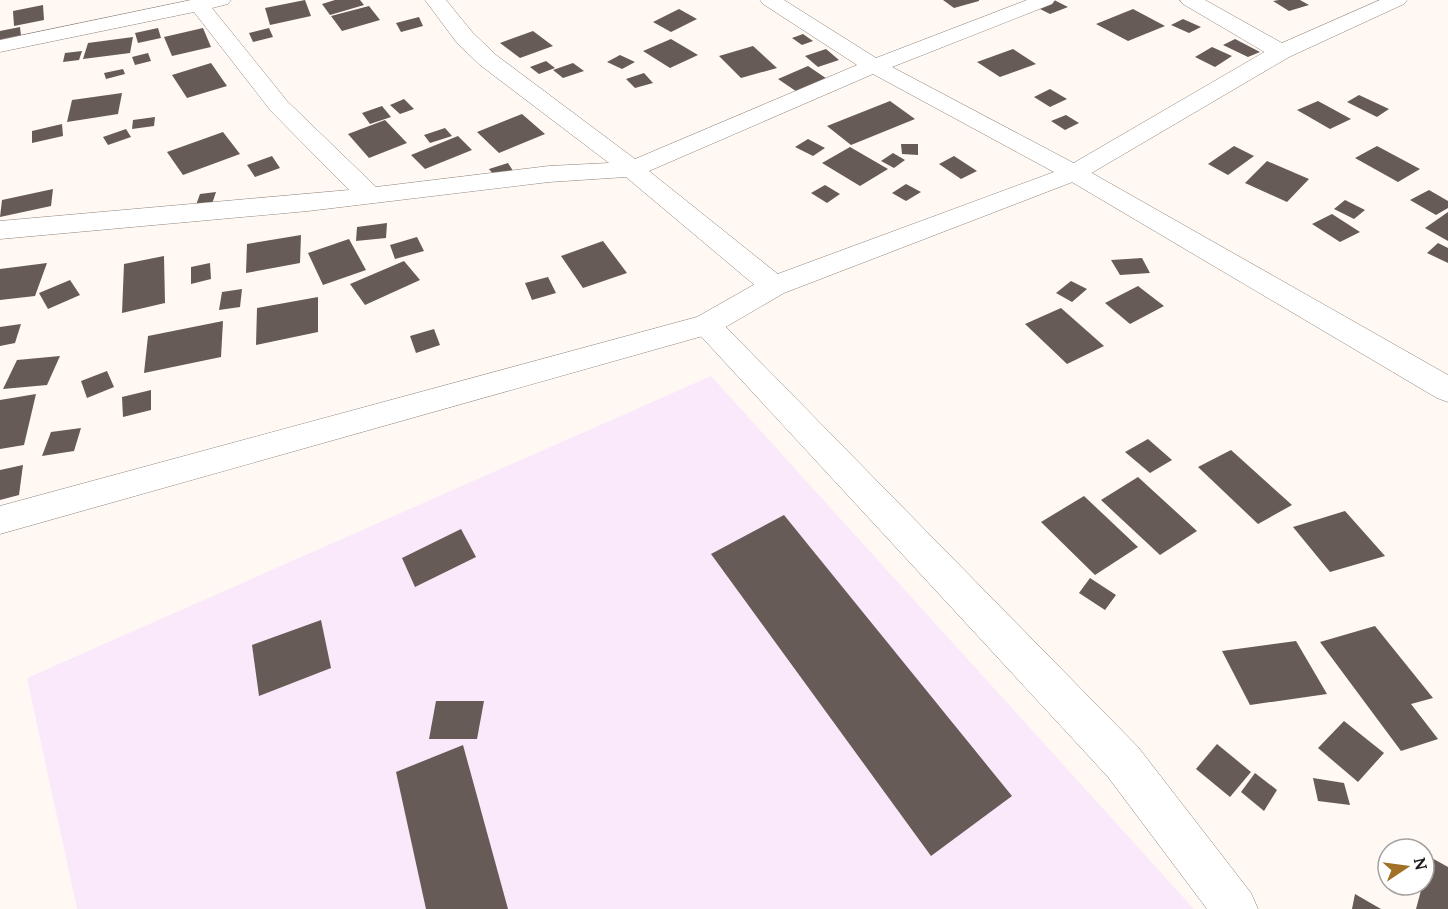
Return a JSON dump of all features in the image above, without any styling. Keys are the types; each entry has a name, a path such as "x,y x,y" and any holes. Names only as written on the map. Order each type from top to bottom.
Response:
{"street":[{"path":"435,0 465,38 488,60 525,85 632,169 774,286"},
{"path":"770,0 873,66 1074,173 1448,390"},
{"path":"0,230 369,195 549,174 632,169 873,66 1045,0"},
{"path":"1190,0 1281,52"},
{"path":"0,520 707,325 774,286 1074,173 1281,52 1396,0"},
{"path":"0,46 210,2 279,106 369,195"},
{"path":"707,325 1123,762 1235,909"}],"shaded area":[{"path":"711,376 1194,909 77,909 27,678"}],"building":[{"path":"305,0 311,16 270,25 265,8"},
{"path":"335,0 360,0 364,5 330,15 322,4"},
{"path":"943,0 979,0 979,1 954,8"},
{"path":"1054,0 1068,7 1050,14 1036,7"},
{"path":"1300,0 1309,5 1289,11 1273,1"},
{"path":"43,5 44,20 14,26 13,11"},
{"path":"369,6 380,20 342,31 331,16"},
{"path":"679,9 697,19 671,32 653,22"},
{"path":"1133,9 1165,26 1128,41 1096,24"},
{"path":"419,17 423,26 401,32 396,23"},
{"path":"1183,19 1201,27 1189,33 1171,25"},
{"path":"20,27 21,36 0,41 0,31"},
{"path":"158,28 161,38 138,43 135,33"},
{"path":"203,28 211,47 172,56 164,37"},
{"path":"269,28 273,37 253,42 249,33"},
{"path":"533,31 553,46 520,58 500,43"},
{"path":"803,34 813,41 802,45 792,38"},
{"path":"133,37 130,53 83,59 88,43"},
{"path":"671,39 698,55 670,68 643,51"},
{"path":"1235,39 1260,52 1248,57 1223,45"},
{"path":"753,46 777,68 741,78 719,56"},
{"path":"1212,47 1232,56 1215,67 1195,57"},
{"path":"826,49 839,60 818,67 805,56"},
{"path":"1013,49 1036,64 1000,77 977,62"},
{"path":"82,51 79,60 63,62 65,53"},
{"path":"148,53 151,61 135,65 132,57"},
{"path":"620,55 635,62 622,69 607,62"},
{"path":"546,61 555,68 539,74 530,67"},
{"path":"211,63 227,86 187,98 172,75"},
{"path":"573,63 584,71 563,78 553,70"},
{"path":"808,66 839,87 809,100 778,79"},
{"path":"123,69 125,74 106,79 104,73"},
{"path":"644,73 653,83 635,88 626,79"},
{"path":"1050,89 1067,99 1050,107 1034,97"},
{"path":"122,93 118,114 67,122 72,100"},
{"path":"1359,95 1389,109 1377,117 1347,102"},
{"path":"404,99 414,109 400,114 390,105"},
{"path":"890,101 915,119 851,145 827,126"},
{"path":"1318,101 1351,119 1330,129 1297,110"},
{"path":"382,106 391,117 370,124 362,113"},
{"path":"522,114 545,134 499,153 477,132"},
{"path":"1066,115 1079,123 1065,130 1051,121"},
{"path":"155,117 154,126 132,129 133,120"},
{"path":"385,120 407,143 369,158 348,134"},
{"path":"62,124 63,136 32,143 32,131"},
{"path":"445,128 452,136 430,143 424,135"},
{"path":"126,129 131,137 108,145 103,137"},
{"path":"223,132 240,154 183,175 167,152"},
{"path":"458,136 472,150 425,169 411,155"},
{"path":"808,139 825,148 813,156 795,147"},
{"path":"901,144 918,144 918,155 902,154"},
{"path":"1234,146 1254,156 1228,175 1208,164"},
{"path":"1377,146 1420,169 1398,182 1355,158"},
{"path":"850,147 888,169 860,186 822,163"},
{"path":"893,153 905,160 894,168 881,161"},
{"path":"272,156 280,168 255,177 247,165"},
{"path":"954,156 977,171 961,179 939,164"},
{"path":"1267,161 1309,179 1287,202 1245,183"},
{"path":"508,163 515,174 498,180 489,169"},
{"path":"906,184 921,192 906,201 892,193"},
{"path":"825,185 840,194 827,203 811,193"},
{"path":"53,189 51,206 0,217 2,200"},
{"path":"1429,190 1448,201 1448,208 1436,215 1410,200"},
{"path":"216,192 212,204 196,205 200,194"},
{"path":"1345,200 1365,210 1354,219 1334,209"},
{"path":"1448,212 1448,241 1425,228"},
{"path":"1332,214 1360,232 1340,242 1312,224"},
{"path":"387,223 386,238 356,241 357,227"},
{"path":"301,235 300,263 246,273 247,244"},
{"path":"417,237 424,251 395,259 390,245"},
{"path":"349,239 366,270 323,285 308,253"},
{"path":"603,241 627,273 583,288 561,256"},
{"path":"1438,243 1448,248 1448,263 1427,253"},
{"path":"164,256 165,303 122,313 124,264"},
{"path":"1142,258 1150,273 1120,275 1111,260"},
{"path":"404,261 420,280 365,305 350,284"},
{"path":"47,263 35,296 0,300 0,269"},
{"path":"210,263 211,279 191,284 191,267"},
{"path":"548,277 556,293 532,300 525,283"},
{"path":"70,280 80,295 48,309 39,293"},
{"path":"1071,281 1087,289 1072,302 1056,293"},
{"path":"1138,286 1164,306 1130,324 1105,303"},
{"path":"242,289 240,307 219,310 222,292"},
{"path":"318,297 318,332 256,345 257,308"},
{"path":"1061,308 1104,346 1067,364 1025,324"},
{"path":"223,321 221,357 144,373 148,336"},
{"path":"21,324 15,343 0,346 0,327"},
{"path":"434,329 440,345 416,353 410,336"},
{"path":"60,356 47,385 3,389 17,360"},
{"path":"107,371 114,387 87,398 81,381"},
{"path":"151,390 151,410 123,417 122,397"},
{"path":"36,394 24,445 0,449 0,400"},
{"path":"81,428 74,451 42,456 51,432"},
{"path":"1148,439 1172,460 1150,473 1125,452"},
{"path":"1231,450 1292,505 1258,524 1198,467"},
{"path":"23,465 19,495 0,500 0,470"},
{"path":"1138,477 1197,531 1160,555 1101,500"},
{"path":"1084,496 1138,547 1095,575 1041,522"},
{"path":"1345,511 1385,556 1330,572 1293,527"},
{"path":"784,515 1012,796 931,856 711,554"},
{"path":"461,529 476,557 415,587 402,558"},
{"path":"1090,578 1116,595 1105,610 1079,593"},
{"path":"321,620 331,668 259,696 252,645"},
{"path":"1375,626 1433,698 1411,704 1438,739 1401,751 1320,642"},
{"path":"1296,641 1327,694 1250,705 1222,651"},
{"path":"436,701 484,701 477,739 429,739"},
{"path":"1344,721 1384,753 1358,782 1318,748"},
{"path":"1217,744 1251,772 1230,797 1196,769"},
{"path":"463,745 508,909 426,909 396,772"},
{"path":"1255,773 1277,790 1264,811 1241,792"},
{"path":"1313,778 1344,783 1350,805 1318,801"},
{"path":"1436,860 1448,867 1448,909 1416,909 1419,897 1436,897"},
{"path":"1355,894 1381,909 1352,909"}]}
